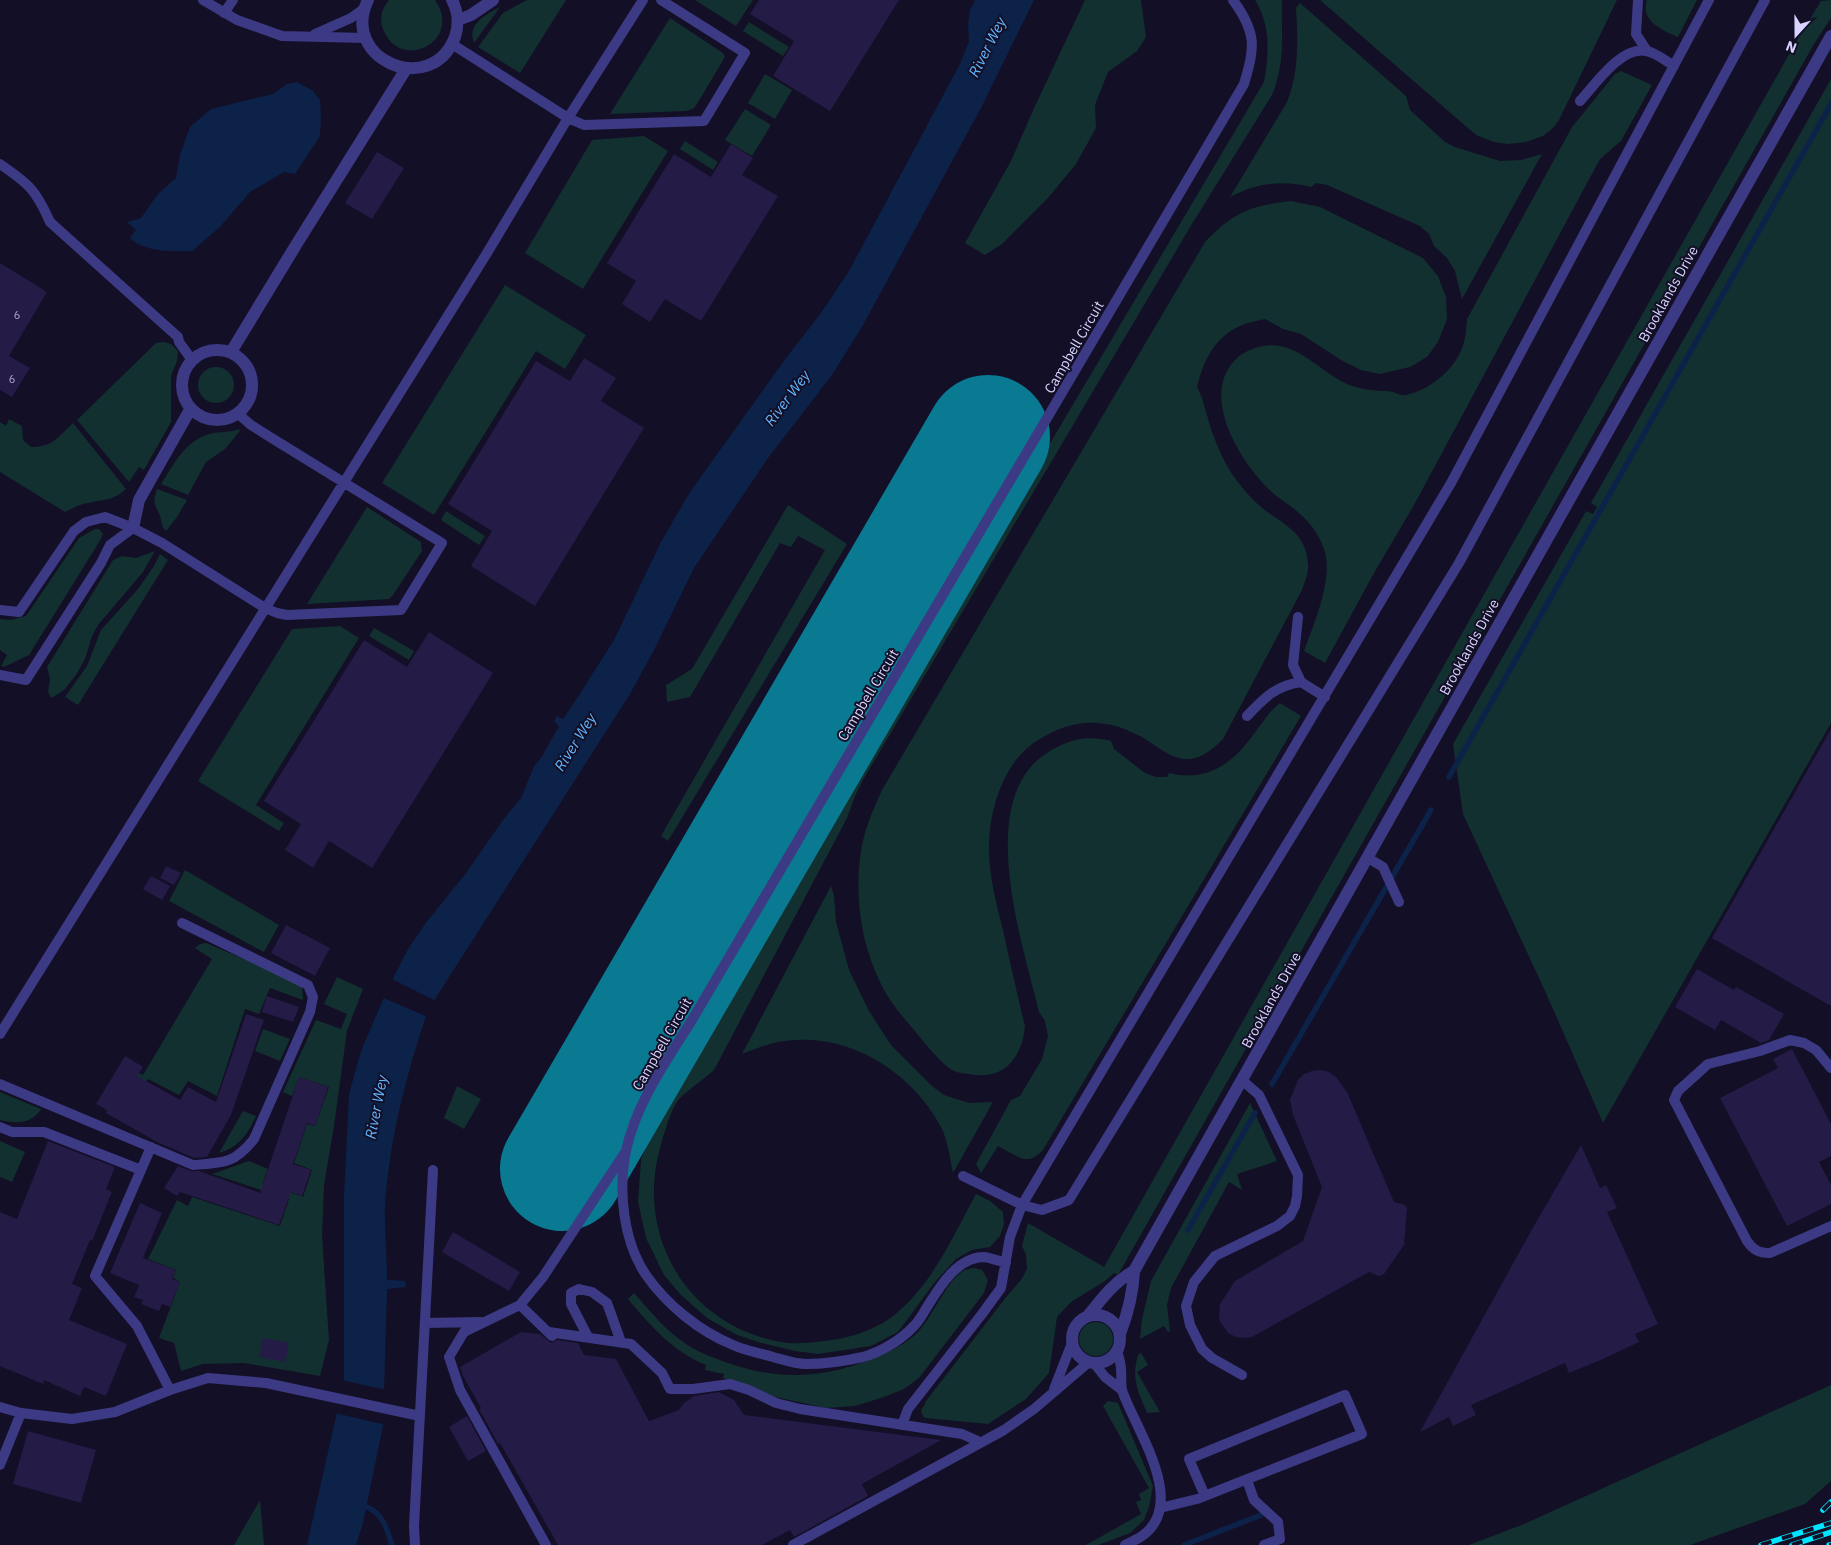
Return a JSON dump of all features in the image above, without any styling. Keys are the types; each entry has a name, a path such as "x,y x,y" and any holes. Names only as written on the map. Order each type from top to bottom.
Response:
{"street":[{"path":"366,4 363,22 366,38 372,49 381,59 406,69 428,66 446,53 452,44 457,32 458,20 456,6 452,0"},
{"path":"458,20 471,15 493,0"},
{"name":"Brooklands Drive","path":"1120,1334 1131,1298 1134,1271 1243,1081 1831,36"},
{"path":"231,352 406,69"},
{"path":"210,350 231,352 241,358 248,367 252,378 252,390 249,400 237,413 222,419 210,419 200,415 191,408 185,399 182,389 184,373 192,360 210,350"},
{"path":"133,528 139,500 191,408"},
{"name":"Brooklands Drive","path":"1088,1316 1120,1279 1134,1271"},
{"path":"1088,1316 1104,1316 1117,1326 1120,1334 1119,1346 1117,1351 1107,1361 1092,1363 1081,1358 1075,1352 1072,1335 1075,1327 1088,1316"}],"lane":[{"path":"203,0 238,20 282,36 366,38"},
{"path":"224,13 233,0"},
{"path":"0,1034 487,254 568,118 643,0"},
{"path":"452,44 568,118 584,125 704,121 745,53 661,0"},
{"name":"Campbell Circuit","path":"1006,1263 984,1257 966,1262 951,1273 937,1290 915,1326 896,1342 864,1356 805,1364 781,1359 734,1345 708,1332 687,1318 666,1299 645,1274 632,1247 625,1215 623,1183 626,1151 636,1117 663,1066 692,1020 1244,84 1251,58 1252,32 1234,0"},
{"path":"1638,0 1636,34 1647,51 1674,66"},
{"path":"902,1425 908,1409 1000,1288 1010,1237 1022,1205 1452,483 1709,0"},
{"path":"963,1176 1022,1205 1042,1210 1068,1200 1459,563 1765,0"},
{"path":"312,36 351,18 366,4"},
{"path":"1580,101 1611,67 1630,52 1647,51"},
{"path":"0,164 25,182 39,199 50,222 178,337 179,342 192,360"},
{"path":"0,610 19,612 74,531 86,522 105,517 133,528 162,543 265,608 277,613 287,615 401,610 442,543 251,425 237,413"},
{"path":"0,675 26,680 110,546 133,528"},
{"path":"1298,617 1293,665 1301,682 1325,697"},
{"path":"1247,716 1266,696 1285,685 1301,682"},
{"path":"1368,858 1383,867 1399,902"},
{"path":"0,1084 193,1165 220,1164 242,1154 254,1139 310,1012 313,997 308,985 182,923"},
{"path":"1831,1068 1816,1050 1804,1043 1790,1040 1760,1051 1708,1064 1678,1091 1674,1100 1747,1241 1753,1249 1762,1253 1770,1253 1831,1226"},
{"path":"1242,1375 1202,1350 1194,1337 1186,1306 1194,1282 1215,1256 1277,1226 1290,1216 1297,1196 1298,1175 1259,1095 1243,1081"},
{"path":"0,1128 12,1132 44,1132 141,1170"},
{"path":"151,1147 95,1276 137,1326 170,1390"},
{"path":"546,1545 460,1390 450,1356 464,1332 520,1305 543,1277 626,1151"},
{"path":"415,1545 414,1526 433,1170"},
{"path":"588,1337 571,1304 571,1293 580,1289 592,1292 607,1303 621,1342"},
{"path":"520,1305 551,1334 588,1337 631,1344 662,1373 670,1389 693,1390 730,1384 749,1390 776,1403 800,1409 962,1434 980,1442"},
{"path":"425,1323 484,1322"},
{"path":"1053,1392 1072,1343"},
{"path":"1117,1351 1121,1369 1122,1390 1142,1433 1161,1485 1160,1508 1153,1525 1142,1536 1125,1545"},
{"path":"793,1545 1004,1430 1034,1410 1053,1392 1092,1363 1105,1377 1122,1390"},
{"path":"0,1407 21,1413 72,1419 115,1412 170,1390 208,1378 266,1383 420,1416"},
{"path":"1160,1508 1205,1496 1362,1434 1346,1395 1189,1459 1205,1496"},
{"path":"0,1465 21,1413"},
{"path":"1247,1480 1254,1500 1278,1522 1280,1539 1264,1545"}],"green space":[{"path":"389,0 435,0 442,15 441,28 436,39 426,47 414,50 402,49 391,42 383,29 381,21 383,10"},
{"path":"527,0 566,0 520,73 478,47 503,13"},
{"path":"695,0 753,0 736,26"},
{"path":"1085,0 1141,0 1146,37 1137,51 1108,72 1095,105 1096,128 1076,164 1048,198 1002,244 985,255 965,243 1011,161"},
{"path":"1255,0 1282,0 1281,59 1272,95 1192,224 863,780 847,818 714,1070 679,1099 667,1124 659,1152 654,1184 656,1215 663,1245 676,1272 695,1296 718,1316 745,1331 776,1341 800,1343 845,1338 865,1332 892,1317 912,1298 934,1270 976,1194 990,1201 1003,1212 1004,1224 1000,1236 990,1247 972,1250 956,1259 935,1282 898,1332 871,1346 818,1354 795,1351 735,1334 707,1318 681,1295 664,1275 646,1238 638,1202 641,1160 664,1095 1264,82 1268,50 1266,30 1264,20"},
{"path":"1320,0 1617,0 1559,120 1553,128 1543,136 1526,142 1508,144 1494,142 1476,135"},
{"path":"1647,0 1697,0 1678,37 1654,24 1647,14"},
{"path":"1831,0 1831,18 1814,44 1118,1275 1114,1273 1105,1281 1071,1302 1057,1317 1049,1373 1026,1399 988,1424 925,1418 921,1411 926,1401 1021,1280 1027,1269 1026,1255 1022,1246 1028,1223 1104,1267 1800,35 1821,1"},
{"path":"1300,3 1406,96 1410,110 1445,142 1500,161 1521,160 1542,154 1462,299 1455,271 1447,258 1434,246 1429,234 1420,226 1327,185 1316,183 1311,187 1280,183 1270,184 1240,192 1230,197 1287,102 1291,91 1296,68 1296,8"},
{"path":"500,7 474,43 472,36 475,25 483,17"},
{"path":"670,18 723,53 725,57 697,104 693,109 686,111 610,114"},
{"path":"749,22 789,47 783,56 743,31"},
{"path":"1621,71 1652,85 1621,141 1600,159 1414,505 1325,663 1304,651 1325,587 1326,561 1324,549 1318,535 1310,524 1262,482 1238,449 1223,411 1221,392 1225,374 1236,359 1244,353 1271,345 1293,350 1343,382 1359,388 1390,391 1405,395 1424,389 1433,383 1449,369 1461,351 1465,339 1467,319 1572,127 1615,74"},
{"path":"765,74 792,90 775,119 748,103"},
{"path":"1831,79 1831,723 1603,1123 1545,991 1463,814 1453,744 1586,511 1593,514 1597,507 1591,503"},
{"path":"745,109 771,125 752,156 725,140"},
{"path":"644,136 668,151 583,289 525,253 592,140"},
{"path":"685,141 718,162 713,170 680,149"},
{"path":"1291,201 1320,207 1423,258 1438,276 1446,297 1447,319 1438,342 1427,357 1410,367 1380,374 1361,370 1341,360 1301,334 1283,329 1265,319 1245,324 1232,330 1212,350 1203,368 1197,387 1214,437 1226,464 1242,487 1261,507 1288,527 1300,539 1307,555 1308,565 1302,590 1223,739 1207,753 1188,759 1173,756 1123,728 1088,723 1063,728 1040,739 1027,748 1017,759 1001,786 992,817 989,848 993,889 1025,1026 1023,1038 1015,1057 1009,1065 1001,1070 992,1074 981,1075 956,1072 944,1064 896,1008 881,984 868,953 861,919 858,885 861,851 869,820 882,790 1205,242 1225,224 1243,212 1264,205"},
{"path":"505,285 586,335 565,369 536,351 434,515 382,483"},
{"path":"164,342 171,344 178,351 177,361 171,376 171,422 144,470 139,467 129,482 77,420 156,343"},
{"path":"216,367 223,368 229,372 233,378 233,392 229,398 223,402 216,403 209,402 203,398 199,392 198,385 199,378 203,372 209,368"},
{"path":"9,419 22,426 23,440 31,447 50,443 73,423 126,489 112,498 82,504 65,512 0,472 0,422 6,426"},
{"path":"240,429 225,449 206,462 188,495 161,484 181,454 193,442 209,434"},
{"path":"157,489 187,500 166,531 162,526 155,503"},
{"path":"788,505 847,544 668,841 661,836 825,550 798,536 791,547 780,543 690,697 667,702 666,685 692,669"},
{"path":"367,507 421,542 422,551 389,599 307,604"},
{"path":"446,511 485,536 479,545 441,520"},
{"path":"95,529 99,529 103,534 101,539 29,655 4,667 1,666 7,655 0,650 0,619 10,620 26,616 79,538"},
{"path":"155,551 143,572 98,625 92,636 85,659 76,675 65,689 52,698 48,691 50,679 47,667 113,560 122,556 136,558"},
{"path":"160,554 168,560 78,705 65,697 87,666 101,630 138,589"},
{"path":"340,626 359,638 256,805 284,823 279,831 198,781 292,629"},
{"path":"374,628 414,651 409,660 369,636"},
{"path":"1280,703 1301,716 1043,1150 1037,1155 1026,1159 998,1146 981,1173 976,1164 1011,1100 1020,1096 1042,1059 1048,1036 1045,1021 1039,1012 1023,949 1009,873 1008,835 1013,801 1026,772 1050,751 1058,747 1079,739 1094,738 1111,741 1114,749 1145,773 1156,777 1167,777 1169,773 1194,775 1205,773 1215,770 1234,757 1271,711"},
{"path":"185,870 279,925 264,952 169,901"},
{"path":"831,886 834,895 836,922 849,970 869,1011 891,1045 933,1087 944,1095 969,1103 993,1102 953,1173 944,1134 930,1110 916,1092 882,1064 862,1053 841,1045 819,1041 783,1041 762,1046 742,1054"},
{"path":"206,943 299,982 302,987 303,1000 270,988 259,1014 245,1009 217,1096 188,1081 179,1095 148,1079 142,1087 134,1071 143,1075 212,959 195,948 200,944"},
{"path":"337,977 363,989 347,1031 324,1185 322,1236 329,1340 320,1376 244,1363 203,1364 181,1371 174,1343 159,1338 180,1282 173,1278 176,1270 148,1259 177,1200 188,1206 192,1197 280,1226 289,1199 212,1174 249,1161 268,1169 263,1182 303,1197 312,1170 294,1163 307,1124 315,1126 329,1087 299,1077 292,1096 283,1092 316,1020 341,1029 347,1014 324,1004"},
{"path":"263,1029 290,1039 280,1061 255,1051"},
{"path":"457,1086 481,1099 464,1129 444,1118"},
{"path":"0,1092 41,1109 33,1118 23,1122 0,1120"},
{"path":"1250,1103 1277,1161 1237,1174 1242,1190 1229,1182 1171,1288 1167,1305 1170,1331 1168,1332 1164,1326 1140,1339 1142,1319 1151,1281"},
{"path":"243,1111 256,1116 250,1129 232,1147 219,1153"},
{"path":"0,1141 25,1152 12,1182 0,1177"},
{"path":"974,1268 982,1270 988,1280 984,1293 919,1378 904,1389 855,1406 826,1408 771,1396 723,1378 724,1374 705,1370 706,1365 683,1353 663,1337 628,1299 634,1293 658,1320 679,1339 712,1357 746,1369 781,1375 816,1374 851,1366 881,1355 905,1343 921,1328 957,1276 964,1270"},
{"path":"1096,1322 1103,1323 1108,1327 1112,1332 1112,1346 1108,1351 1103,1355 1096,1356 1089,1355 1084,1351 1080,1346 1079,1339 1080,1332 1084,1327 1089,1323"},
{"path":"1141,1353 1148,1365 1137,1372 1160,1412 1147,1413 1136,1385 1136,1363 1138,1355"},
{"path":"1831,1385 1831,1481 1805,1504 1690,1545 1469,1545 1524,1524"},
{"path":"1108,1401 1118,1403 1153,1486 1149,1507 1144,1520 1130,1533 1098,1545 1086,1545 1141,1514 1136,1502 1141,1500 1139,1494 1149,1488 1103,1406"},
{"path":"260,1500 264,1545 234,1545"}],"water":[{"name":"River Wey","path":"975,0 1034,0 981,108 863,325 832,375 768,458 694,568 630,694 428,1010 402,1100 392,1145 386,1192 387,1280 405,1281 406,1287 387,1289 383,1426 363,1523 356,1545 307,1545 344,1381 344,1196 349,1094 361,1051 387,990 408,949 425,924 466,873 503,820 521,798 534,766 541,758 559,726 554,721 557,716 563,719 614,640 661,542 690,492 786,358 821,313 849,271 960,64 969,41 968,24 970,10"},
{"path":"297,82 313,91 320,100 321,115 320,136 295,174 284,172 250,192 220,227 192,251 151,249 136,243 130,238 136,230 127,222 141,218 158,194 176,178 180,155 190,127 211,109 273,94 287,84"}],"pier":[{"path":"390,978 436,1001 428,1017 381,997"},
{"path":"341,1380 387,1390 386,1425 335,1413"}],"building":[{"path":"759,0 899,0 830,111 773,76 794,41 750,14"},
{"path":"731,144 753,158 742,175 778,196 701,321 665,299 650,322 622,304 636,281 607,263 674,154 711,177"},
{"path":"377,152 404,168 372,219 345,203"},
{"path":"0,263 47,292 9,356 30,368 12,397 0,390"},
{"path":"584,358 616,378 601,401 644,428 535,606 471,566 492,531 448,504 536,361 570,381"},
{"path":"429,632 493,673 372,868 329,841 313,868 285,850 301,824 264,801 364,640 407,667"},
{"path":"1831,729 1831,1006 1712,938"},
{"path":"166,866 181,873 174,885 160,878"},
{"path":"151,876 170,886 162,900 143,889"},
{"path":"286,925 330,948 315,976 271,953"},
{"path":"1697,969 1734,990 1736,987 1784,1014 1769,1040 1761,1043 1721,1020 1715,1030 1675,1007"},
{"path":"267,996 299,1007 293,1022 262,1012"},
{"path":"246,1014 264,1020 231,1115 207,1157 194,1158 157,1142 106,1113 107,1110 96,1104 125,1056 143,1067 137,1076 180,1100 188,1087 216,1102"},
{"path":"1792,1049 1831,1124 1831,1156 1819,1162 1831,1185 1831,1204 1787,1226 1720,1098 1778,1068 1773,1059"},
{"path":"1321,1070 1329,1072 1336,1077 1347,1092 1394,1202 1403,1204 1407,1208 1404,1245 1384,1274 1379,1276 1369,1272 1252,1337 1236,1337 1228,1333 1219,1320 1220,1304 1235,1281 1303,1241 1322,1187 1293,1115 1290,1100 1298,1080 1304,1074"},
{"path":"299,1077 328,1087 315,1126 307,1123 293,1164 311,1170 302,1196 291,1192 279,1225 180,1192 177,1196 164,1188 178,1166 191,1171 199,1171 260,1193"},
{"path":"48,1141 115,1167 106,1189 112,1192 72,1284 82,1288 69,1320 127,1344 106,1396 84,1387 80,1396 44,1380 43,1384 0,1366 0,1212 17,1219"},
{"path":"1581,1145 1600,1188 1606,1185 1617,1208 1607,1212 1658,1324 1635,1334 1639,1342 1603,1359 1569,1373 1565,1363 1471,1405 1476,1415 1453,1426 1449,1417 1420,1432 1531,1231"},
{"path":"140,1203 162,1213 143,1258 176,1270 172,1279 180,1282 170,1307 162,1304 159,1311 141,1304 143,1300 134,1297 139,1285 110,1273"},
{"path":"453,1232 520,1272 509,1291 442,1252"},
{"path":"521,1332 540,1334 551,1343 557,1340 578,1343 584,1355 616,1359 649,1421 679,1410 684,1403 694,1396 719,1392 734,1400 744,1415 941,1440 862,1484 868,1496 794,1537 790,1530 762,1545 558,1545 500,1443 498,1444 479,1409 481,1408 460,1367"},
{"path":"263,1338 289,1343 285,1362 259,1357"},
{"path":"467,1416 486,1451 468,1461 449,1427"},
{"path":"28,1431 96,1450 81,1503 13,1484"}],"waterway":[{"path":"1449,777 1831,104"},
{"path":"1272,1084 1431,810"},
{"path":"1188,1230 1255,1113"},
{"path":"367,1507 381,1518 392,1545"},
{"path":"1184,1545 1261,1515"}],"runway":[{"path":"562,1169 988,437"}],"railway":[{"path":"1823,1510 1831,1502"},
{"path":"1761,1545 1831,1523"},
{"path":"1792,1545 1831,1532"}]}
